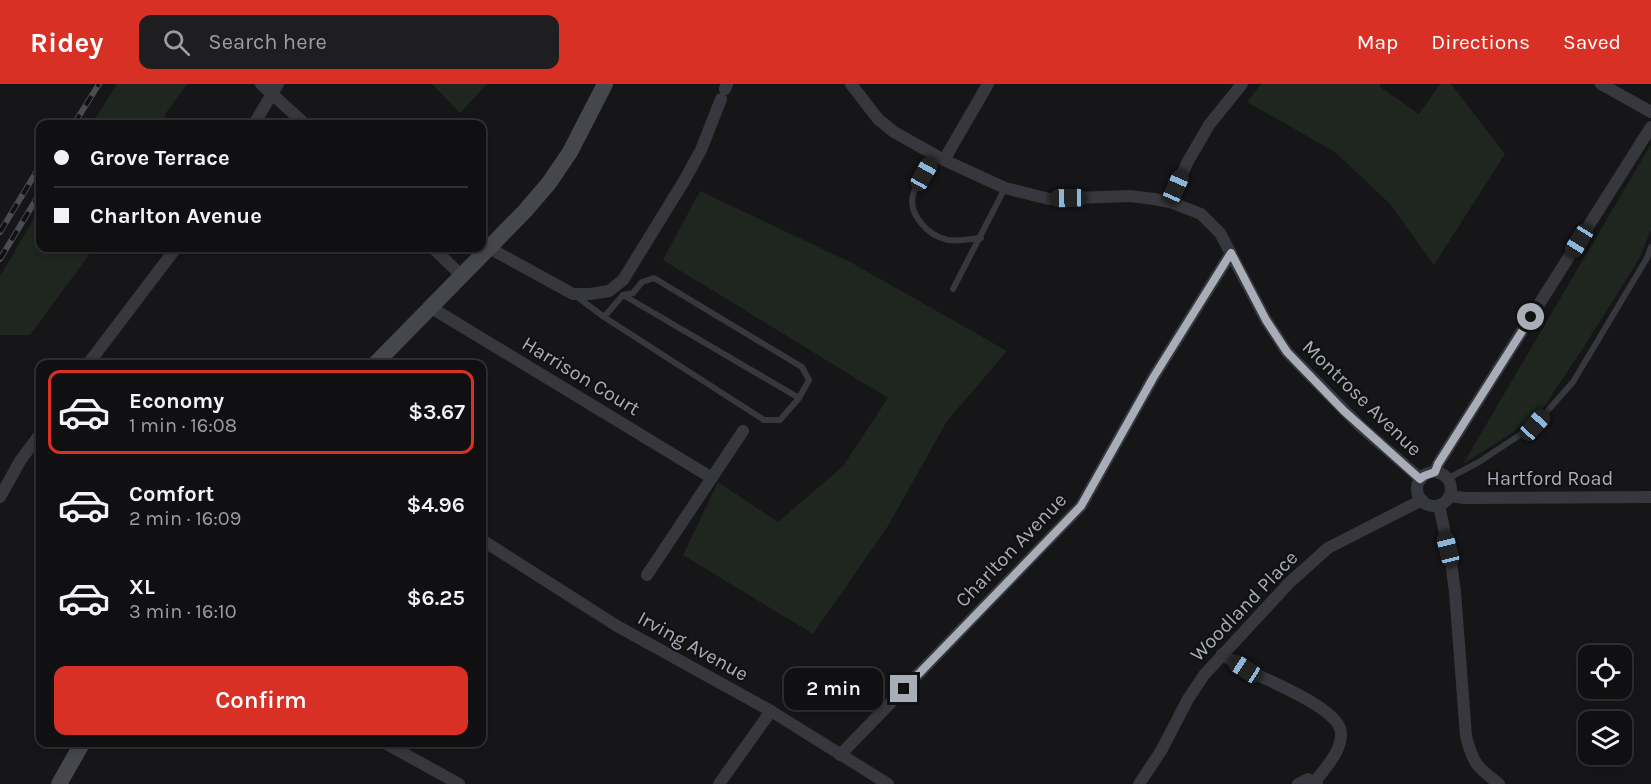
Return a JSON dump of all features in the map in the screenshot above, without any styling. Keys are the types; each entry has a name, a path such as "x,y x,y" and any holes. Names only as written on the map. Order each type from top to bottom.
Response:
{"main road":[{"path":"486,251 549,183 570,152 605,84"},
{"path":"379,360 485,252"},
{"path":"59,784 80,747"}],"street":[{"path":"261,84 275,88 302,120"},
{"name":"Montrose Avenue","path":"851,84 878,119 894,132 939,157 1005,188 1049,199 1130,196 1170,202 1201,214 1220,233 1266,320 1287,352 1344,411 1420,479"},
{"path":"939,157 988,84"},
{"path":"1170,202 1187,163 1209,125 1242,84"},
{"path":"1601,84 1651,112"},
{"path":"256,120 275,88"},
{"path":"489,248 573,294 619,291 623,280 684,181 700,150 724,90"},
{"path":"1435,472 1447,479 1451,487 1449,496 1439,505 1430,505 1422,500 1417,490 1420,479 1435,472 1651,127"},
{"path":"91,360 173,252"},
{"path":"437,252 462,276"},
{"name":"Charlton Avenue","path":"840,754 1081,506 1153,378 1231,253"},
{"name":"Harrison Court","path":"430,307 712,478"},
{"path":"647,575 743,431"},
{"path":"0,497 20,461 36,439"},
{"name":"Hartford Road","path":"1449,496 1465,498 1651,497"},
{"name":"Woodland Place","path":"1139,784 1161,751 1188,699 1204,675 1288,584 1328,548 1422,500"},
{"path":"1439,505 1455,592 1466,736 1471,757 1479,768 1500,784"},
{"name":"Irving Avenue","path":"486,543 617,626 771,711 888,784"},
{"path":"1222,654 1245,669 1301,696 1331,715 1337,722 1342,735 1336,752 1316,783 1304,780 1298,784"},
{"path":"719,784 771,711"},
{"path":"392,747 459,784"}],"lane":[{"path":"939,157 913,192 914,213 924,226 945,239 960,241 981,238"},
{"path":"953,289 1005,188"},
{"path":"1447,479 1479,462 1535,425 1573,382 1647,258 1651,247"},
{"path":"573,294 604,317 764,420 780,420 799,398 809,380 802,367 654,278 642,282 633,293 619,291"},
{"path":"604,317 619,291"},
{"path":"619,291 799,398"}],"shaded area":[{"path":"117,84 187,84 165,114 166,120 94,120"},
{"path":"432,84 487,84 460,113"},
{"path":"1261,84 1380,84 1380,87 1419,114 1440,84 1451,84 1505,154 1434,265 1390,204 1335,152 1247,102"},
{"path":"1651,144 1651,230 1639,259 1544,407 1509,435 1463,464"},
{"path":"700,191 852,263 1007,351 947,421 888,526 813,634 683,555 718,482 778,522 843,466 888,398 663,260"},
{"path":"36,216 36,252 91,252 30,335 0,335 0,276"}],"railway":[{"path":"76,120 99,84"},
{"path":"0,232 36,173"},
{"path":"0,259 36,200"}],"route":[{"path":"904,689 1081,506 1153,378 1231,253 1266,320 1287,352 1344,411 1420,479 1435,472 1531,317"}]}
